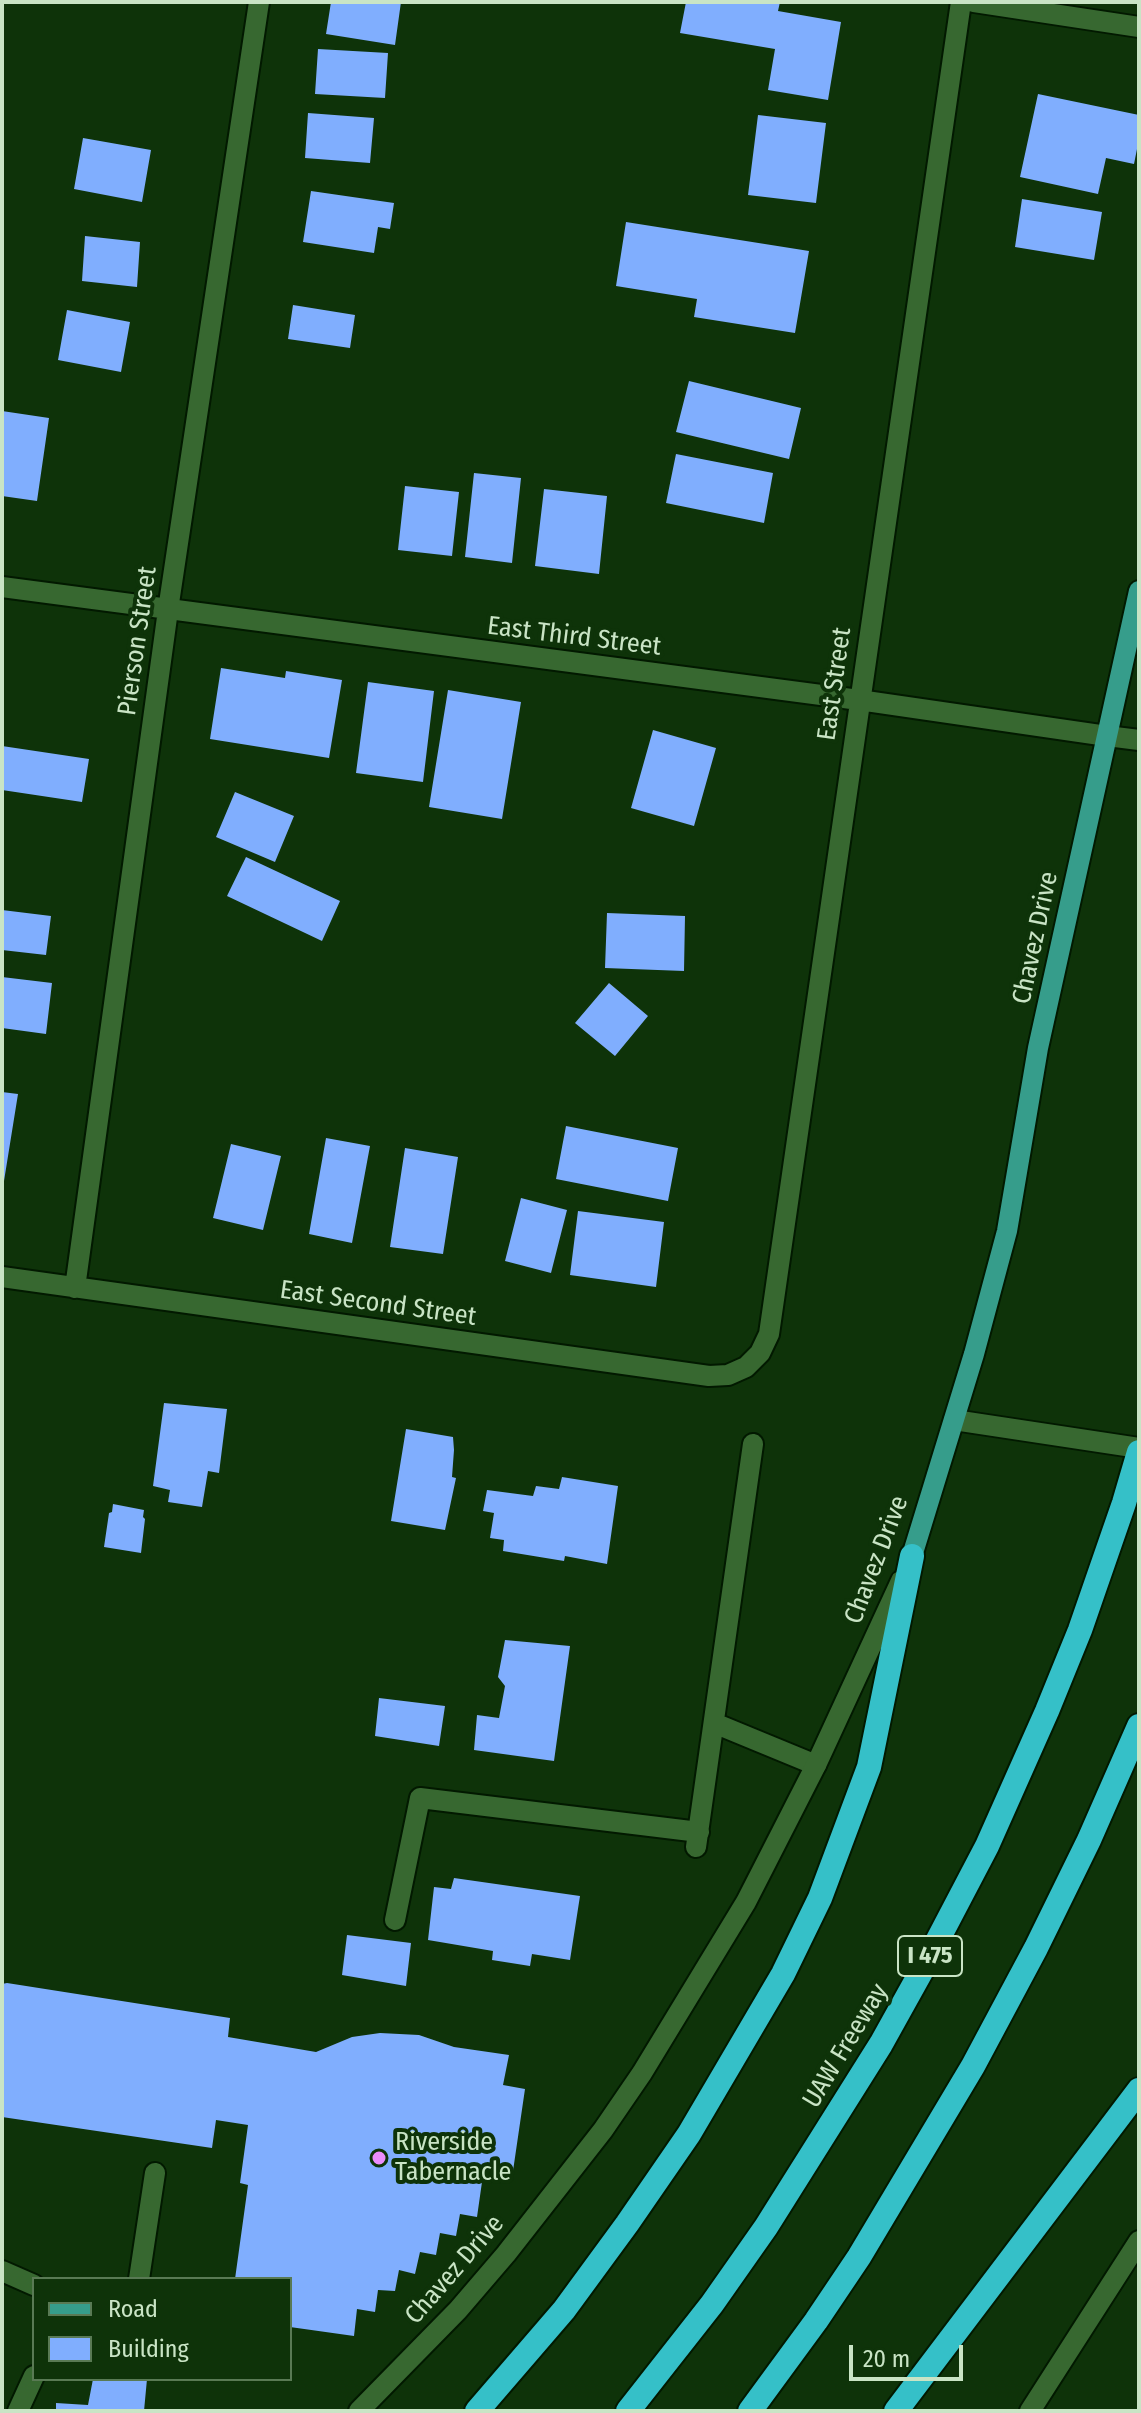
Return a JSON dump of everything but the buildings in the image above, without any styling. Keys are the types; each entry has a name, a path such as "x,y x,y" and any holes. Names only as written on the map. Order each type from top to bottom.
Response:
{"highway":[{"name":"UAW Freeway","path":"628,2411 712,2304 766,2227 881,2044 921,1972 987,1846 1047,1711 1080,1630 1139,1450"},
{"path":"477,2411 564,2310 627,2224 689,2134 783,1974 820,1898 869,1767 912,1556"},
{"path":"750,2411 859,2257 973,2066 1049,1921 1139,1726"},
{"path":"896,2411 1139,2090"}],"main road":[{"name":"Chavez Drive","path":"912,1556 1007,1231 1038,1048 1139,591"}],"street":[{"name":"Pierson Street","path":"75,1288 168,610 259,2"},
{"name":"East Street","path":"746,1367 760,1353 769,1334 961,2"},
{"path":"974,2 1139,27"},
{"name":"East Third Street","path":"2,587 1139,740"},
{"name":"East Second Street","path":"2,1277 709,1376 728,1375 746,1367"},
{"path":"954,1420 1139,1450"},
{"path":"395,1920 420,1798 698,1840 753,1444"},
{"name":"Chavez Drive","path":"359,2411 458,2310 603,2130 682,2010 746,1902 816,1765 912,1556"},
{"path":"714,1723 816,1765"},
{"path":"139,2277 155,2173"},
{"path":"1030,2411 1139,2241"},
{"path":"2,2271 32,2284"},
{"path":"18,2411 32,2380"}],"place":[{"name":"Riverside Tabernacle","path":"379,2158"}]}
